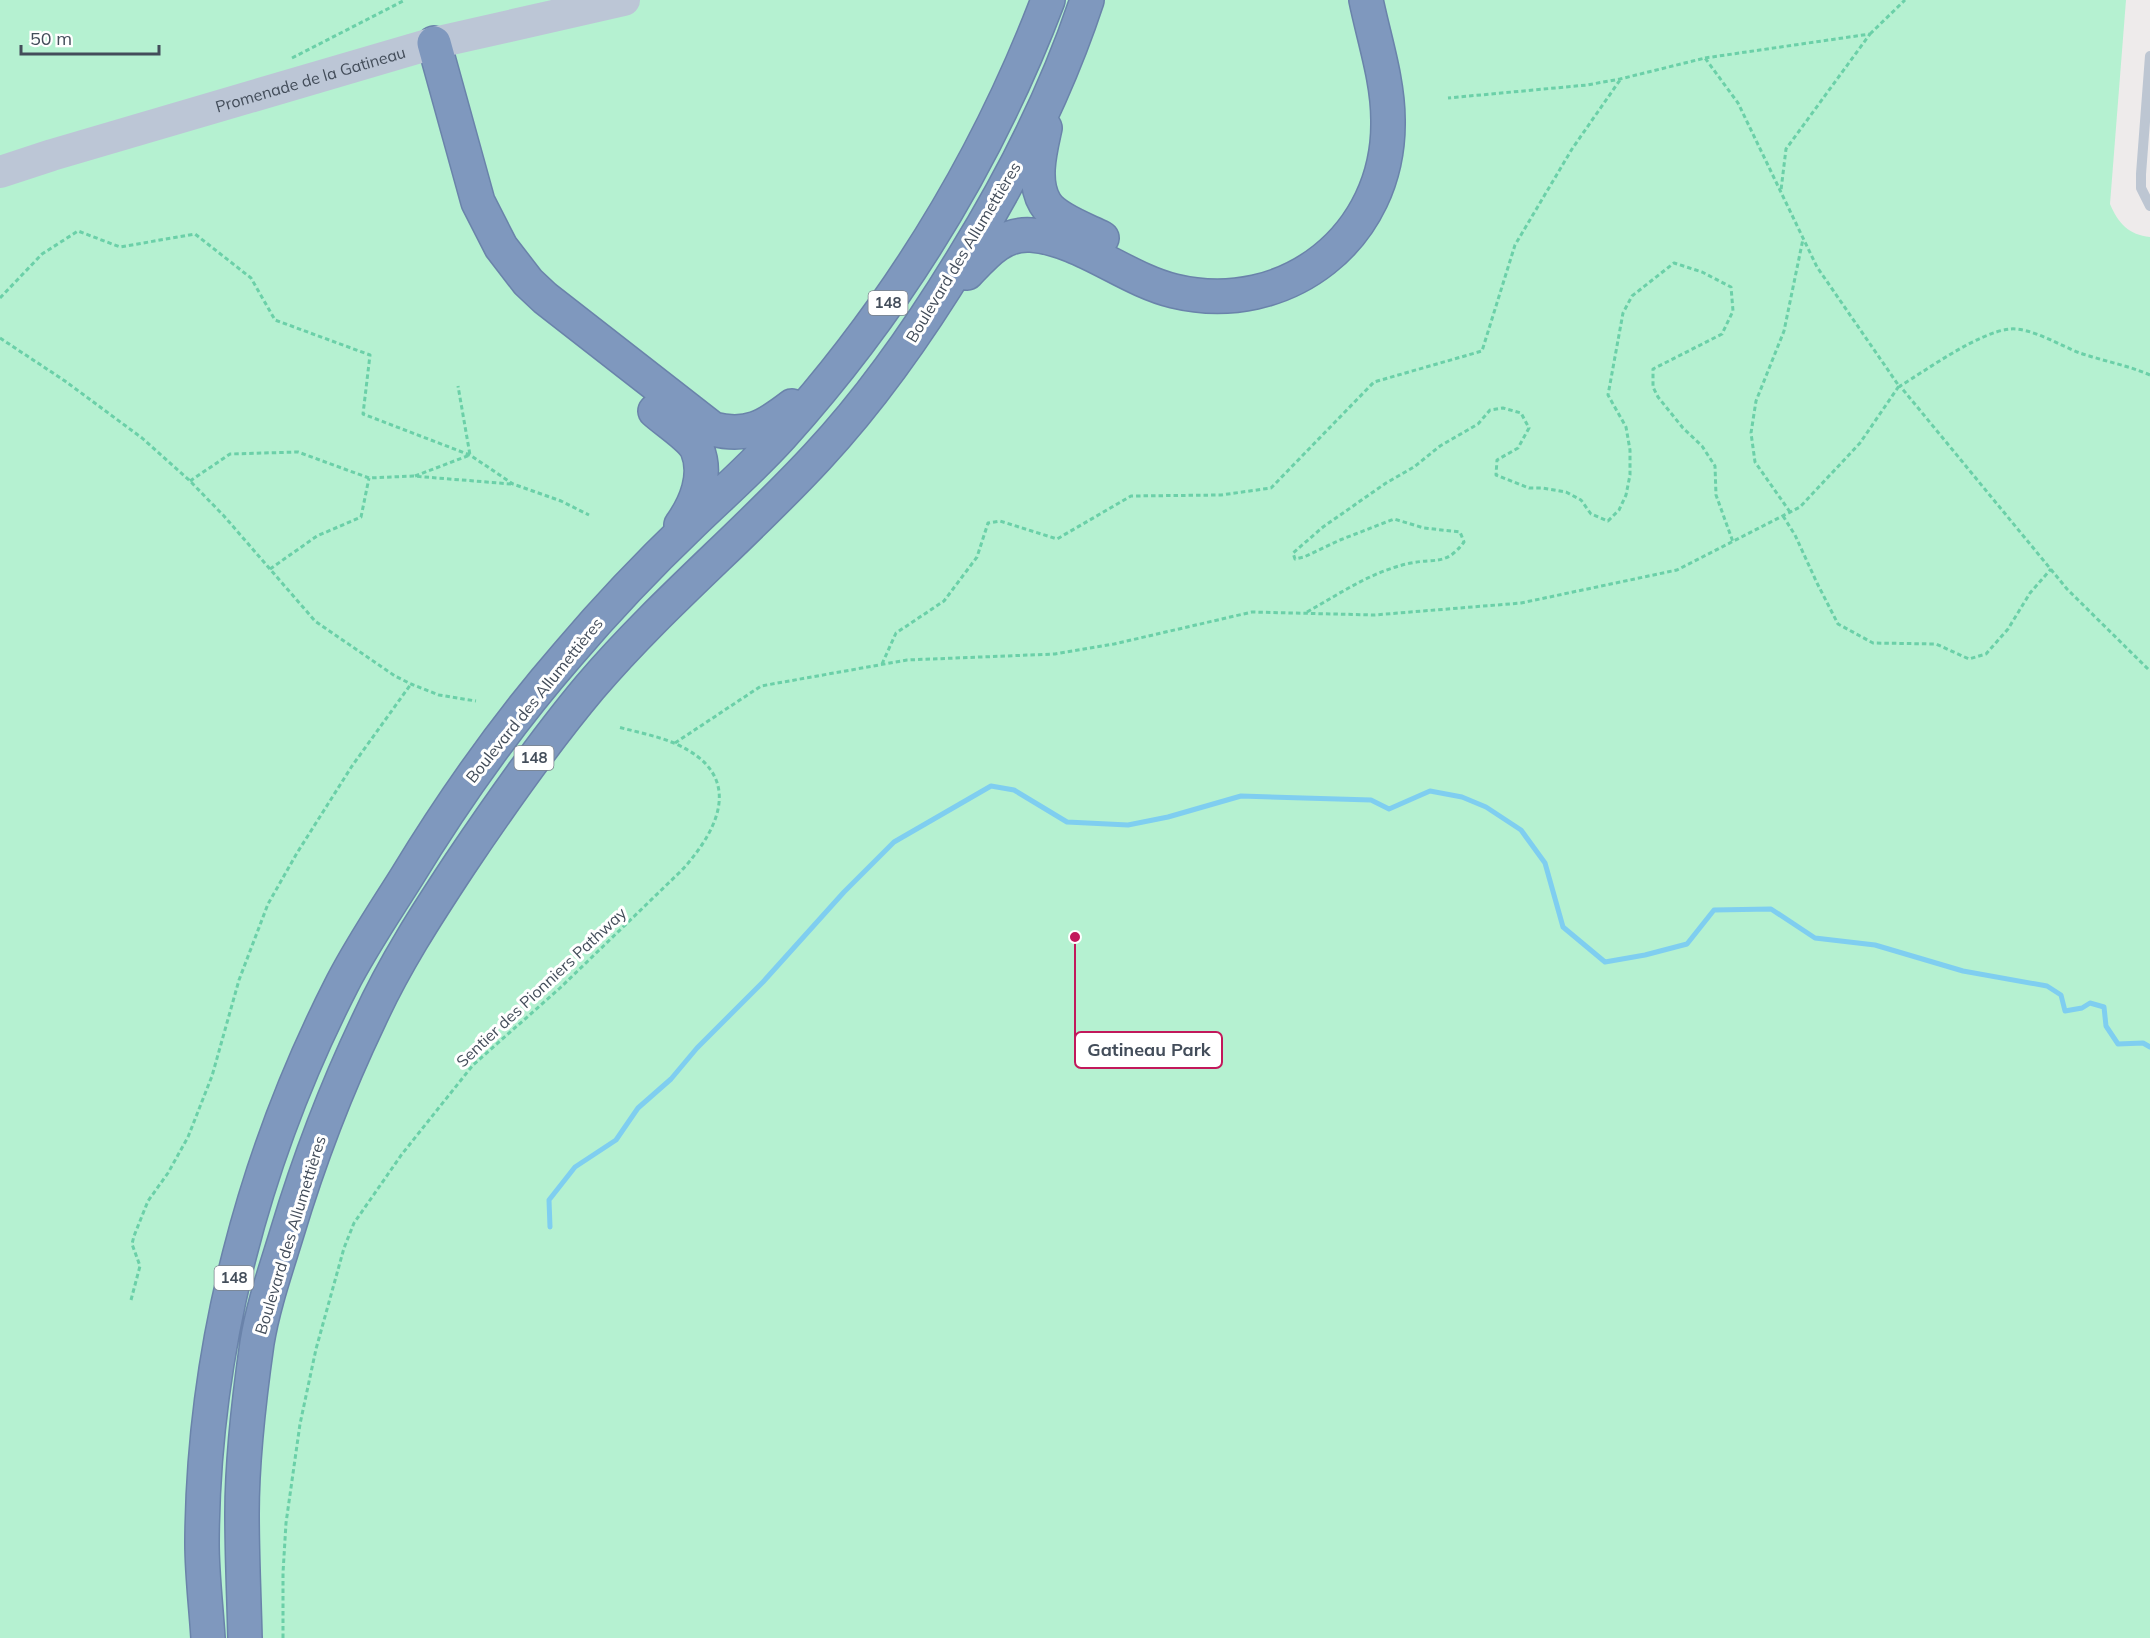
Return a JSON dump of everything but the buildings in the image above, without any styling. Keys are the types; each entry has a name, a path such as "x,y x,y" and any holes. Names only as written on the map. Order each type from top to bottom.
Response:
{"highway":[{"name":"Boulevard des Allumettières","path":"208,1638 202,1547 204,1487 208,1436 227,1310 264,1170 299,1077 344,979 466,783 516,717 570,652 657,556 778,440 865,335 904,280 960,189 1012,87 1048,0"},
{"name":"Boulevard des Allumettières","path":"245,1638 242,1511 248,1426 258,1338 304,1176 327,1115 370,1016 425,917 511,787 590,687 629,644 822,451 876,386 934,307 1004,191 1058,79 1087,0"},
{"path":"1058,79 1042,143 1038,174 1045,204 1076,225 1173,271 1206,278 1224,278 1259,272 1293,258 1318,241 1341,214 1360,179 1368,146 1370,113 1367,87 1348,0"},
{"path":"934,307 989,250 1002,241 1016,236 1029,235 1057,240 1157,286 1207,297 1224,297 1271,289 1294,279 1324,261 1345,240 1369,204 1377,187 1387,143 1388,106 1366,0"},
{"path":"423,47 478,202 501,247 528,282 545,298 713,429 727,433 757,429 770,423 832,377"},
{"path":"423,47 456,201 474,244 519,302 614,377 696,448 700,463 699,492 693,508 657,556"},
{"path":"199,1638 202,1547"}],"street":[{"name":"Promenade de la Gatineau","path":"0,172 423,47 624,0"}],"lane":[{"path":"2150,56 2141,174 2141,188 2150,206"}],"path":[{"path":"1780,190 1786,149 1870,34 1905,0"},
{"path":"1448,99 1587,85 1706,58 1870,34"},
{"path":"675,743 761,686 907,660 1055,654 1114,644 1252,612 1374,615 1521,603 1677,570 1800,507 1860,443 1899,386 1817,267 1738,103 1706,58"},
{"path":"882,664 896,633 944,601 971,566 977,557 988,523 1000,521 1057,539 1131,496 1221,495 1271,488 1374,382 1482,351 1515,244 1572,149 1620,79"},
{"path":"0,298 42,254 78,231 120,247 195,234 251,278 275,320 370,355 363,414 470,455 513,484 561,501 589,515"},
{"path":"1790,512 1755,462 1751,433 1756,401 1784,331 1803,237"},
{"path":"1305,614 1376,573 1455,554 1464,542 1460,532 1424,528 1394,519 1304,557 1295,559 1293,553 1323,527 1386,483 1414,467 1440,446 1478,424 1490,410 1503,408 1521,413 1529,428 1518,448 1497,460 1496,475 1529,488 1566,492 1581,500 1591,514 1608,521 1619,510 1626,495 1630,475 1630,450 1626,427 1608,395 1623,313 1632,296 1674,263 1701,272 1731,287 1733,311 1722,334 1653,369 1653,387 1683,428 1702,446 1715,466 1716,495 1733,542"},
{"path":"2150,375 2079,352 2042,336 2011,328 1976,340 1900,386 2067,589 2150,671"},
{"path":"0,338 65,381 142,438 190,481 224,516 315,621 411,684 439,695 476,702"},
{"path":"458,386 470,455"},
{"path":"190,481 230,454 298,452 369,478 413,476 513,484"},
{"path":"413,476 470,455"},
{"path":"270,568 317,536 360,517 369,478"},
{"path":"1783,516 1795,535 1816,583 1838,624 1873,643 1936,644 1969,659 1986,654 2008,629 2030,593 2051,569"},
{"path":"131,1300 140,1266 132,1244 138,1225 148,1201 168,1173 188,1137 212,1076 239,980 268,904 352,766 411,684"},
{"name":"Sentier des Pionniers Pathway","path":"283,1638 286,1523 302,1415 316,1349 344,1248 354,1223 402,1154 473,1065 560,988 682,870 697,853 718,816 720,790 712,770 675,743 618,727"}],"green space":[{"path":"0,0 2126,0 2110,204 2125,227 2136,234 2150,237 2150,1638 0,1638"}],"waterway":[{"path":"550,1227 549,1200 575,1167 616,1140 638,1108 671,1079 697,1048 763,982 844,892 894,842 991,786 1014,790 1067,822 1128,825 1168,817 1241,796 1371,800 1389,809 1430,791 1462,797 1486,807 1521,830 1545,863 1563,927 1605,962 1687,944 1714,910 1771,909 1815,938 1875,945 1963,971 2047,986 2061,995 2065,1011 2082,1008 2090,1003 2104,1007 2106,1026 2118,1044 2143,1043 2150,1047"}],"place":[{"name":"Gatineau Park","path":"1075,937"}]}
